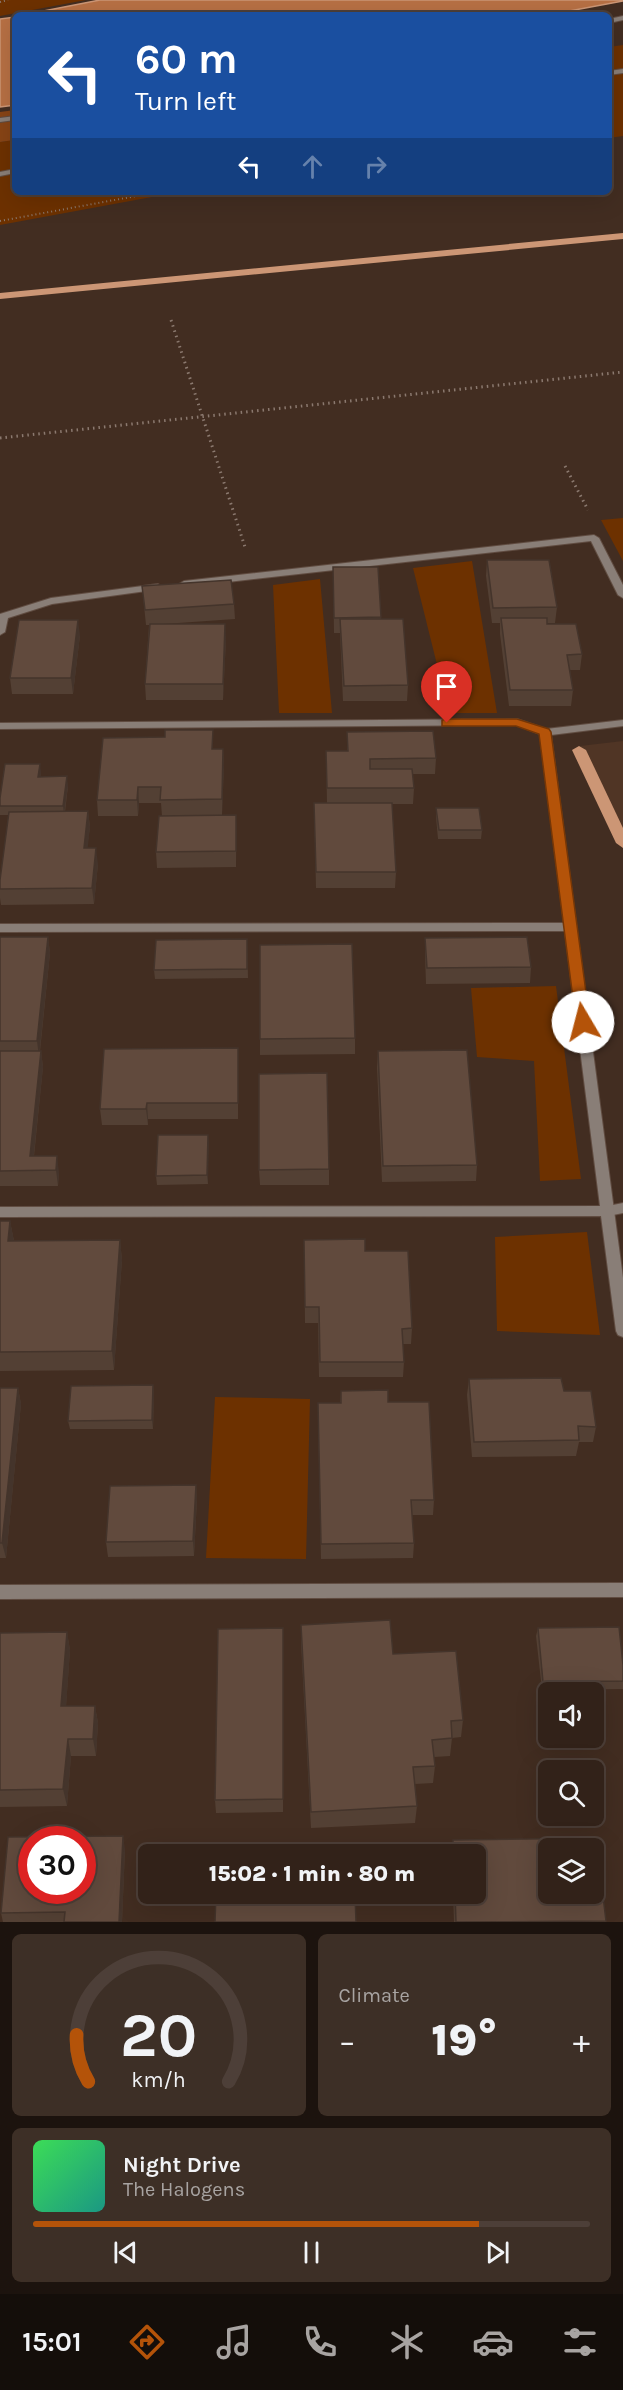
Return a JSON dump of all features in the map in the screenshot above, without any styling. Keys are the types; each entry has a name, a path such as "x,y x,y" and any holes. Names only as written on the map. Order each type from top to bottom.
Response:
{"street":[{"path":"175,585 594,538 623,595"},
{"path":"0,632 1,616 51,601 164,586"},
{"path":"0,726 517,722 545,732 623,723"},
{"path":"545,732 623,1331"},
{"path":"0,928 570,927"},
{"path":"0,1212 608,1211 623,1208"},
{"path":"0,1592 623,1590"}],"path":[{"path":"0,2 8,0"},
{"path":"0,221 142,195"},
{"path":"171,320 254,575"},
{"path":"0,438 623,372"},
{"path":"565,466 596,526 594,538"}],"shaded area":[{"path":"0,0 86,0 12,12 0,16"},
{"path":"100,0 623,0 564,12 38,12"},
{"path":"12,17 12,105 0,107 0,19"},
{"path":"623,45 623,136 612,138 612,47"},
{"path":"12,110 12,140 0,142 0,112"},
{"path":"12,140 12,195 163,195 0,225 0,142"},
{"path":"623,518 623,561 601,520"},
{"path":"472,561 497,713 449,713 413,568"},
{"path":"320,579 332,713 279,713 273,585"},
{"path":"623,741 623,834 580,746"},
{"path":"556,986 581,1179 540,1181 534,1061 477,1057 471,988"},
{"path":"587,1232 600,1335 497,1331 495,1237"},
{"path":"215,1397 310,1399 306,1559 206,1558"}],"building":[{"path":"487,560 549,560 557,607 493,608"},
{"path":"333,567 378,567 381,617 334,618"},
{"path":"231,580 234,604 145,610 142,586"},
{"path":"501,618 547,618 547,624 576,624 582,654 567,655 573,690 510,690"},
{"path":"340,619 403,619 408,685 344,686"},
{"path":"19,620 78,620 71,678 10,678"},
{"path":"150,624 225,624 223,684 145,684"},
{"path":"165,730 213,730 212,749 223,749 222,799 160,800 161,787 138,787 137,800 97,800 103,738 165,737"},
{"path":"433,731 436,758 370,759 370,769 412,769 414,788 327,788 326,751 348,751 347,732"},
{"path":"5,764 40,764 38,777 67,776 63,806 0,806"},
{"path":"314,803 392,803 396,872 316,872"},
{"path":"436,808 479,808 482,830 439,830"},
{"path":"88,811 84,848 96,848 92,888 0,889 9,812"},
{"path":"236,815 236,851 156,852 159,816"},
{"path":"0,937 48,937 37,1041 0,1041"},
{"path":"527,937 531,967 427,968 425,938"},
{"path":"247,939 247,969 154,970 156,940"},
{"path":"352,944 355,1038 260,1039 260,945"},
{"path":"238,1048 238,1103 147,1103 146,1109 100,1109 104,1049"},
{"path":"467,1050 477,1165 383,1166 378,1051"},
{"path":"0,1051 41,1051 30,1156 57,1156 56,1170 0,1171"},
{"path":"327,1073 329,1169 259,1170 259,1074"},
{"path":"158,1135 208,1135 207,1175 156,1176"},
{"path":"0,1221 10,1221 8,1241 120,1240 112,1351 0,1352"},
{"path":"365,1239 365,1251 408,1251 412,1328 402,1329 404,1362 320,1362 319,1307 305,1307 304,1240"},
{"path":"561,1378 564,1391 591,1391 596,1427 578,1426 579,1440 474,1442 469,1379"},
{"path":"153,1385 152,1420 68,1421 71,1386"},
{"path":"0,1388 18,1388 2,1543 0,1543"},
{"path":"388,1390 388,1402 429,1402 434,1500 411,1500 414,1543 321,1544 318,1403 341,1403 341,1391"},
{"path":"196,1485 193,1541 106,1542 110,1486"},
{"path":"390,1620 393,1654 456,1651 463,1720 451,1721 452,1738 432,1740 435,1766 413,1767 417,1806 311,1812 301,1625"},
{"path":"619,1627 623,1681 543,1682 538,1628"},
{"path":"283,1628 283,1799 215,1800 218,1629"},
{"path":"67,1632 61,1706 95,1706 93,1739 68,1739 63,1789 0,1790 0,1633"},
{"path":"96,1836 123,1836 119,1922 64,1922 65,1912 1,1913 8,1837 18,1837 18,1904 96,1904"},
{"path":"538,1839 538,1904 604,1904 606,1921 456,1922 455,1904 486,1904 486,1844 453,1844 453,1840"},
{"path":"216,1904 355,1904 356,1922 215,1922"}],"waterway":[{"path":"0,296 623,236"},
{"path":"579,750 623,843"}],"route":[{"path":"447,723 517,722 545,732 583,1022"}]}
